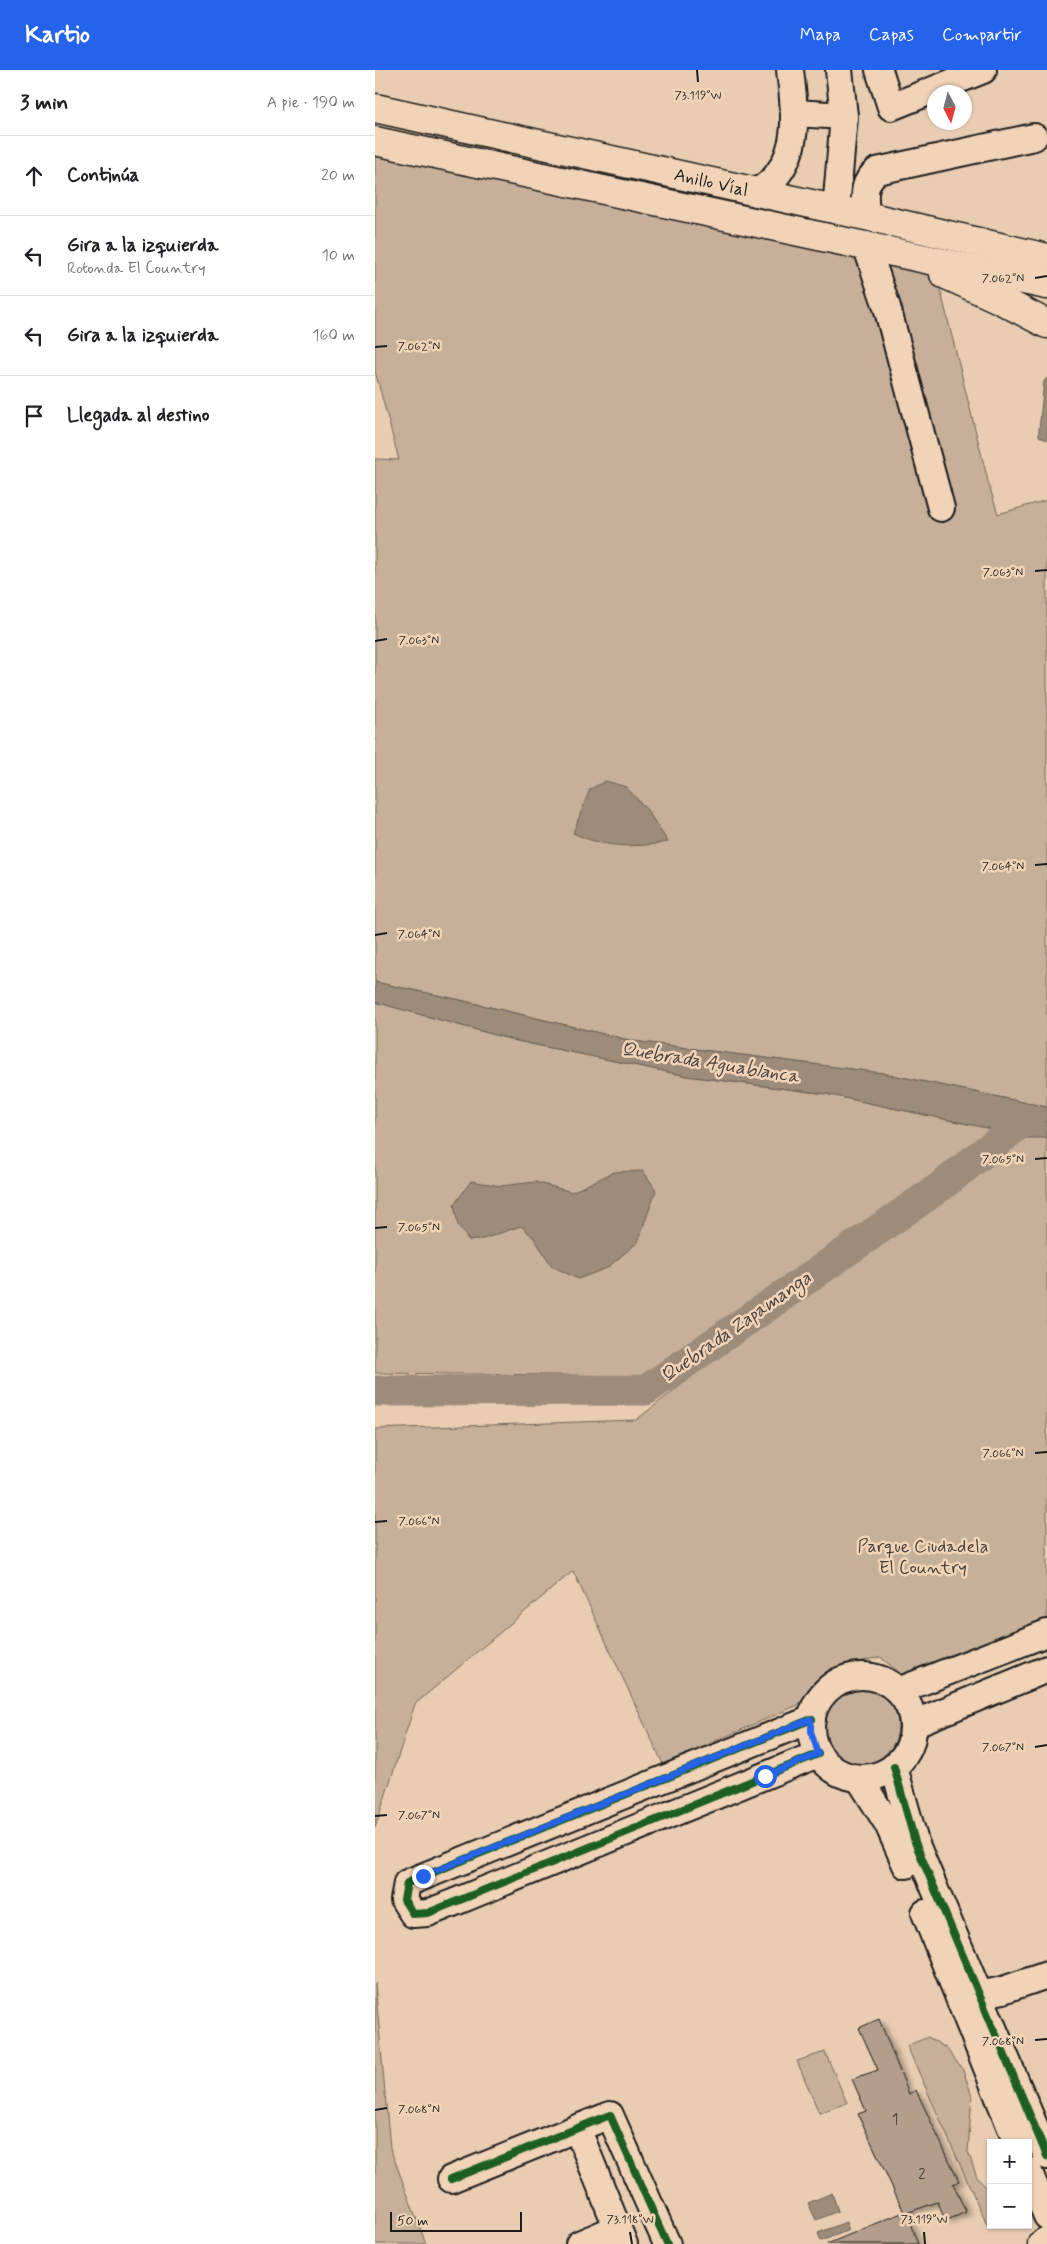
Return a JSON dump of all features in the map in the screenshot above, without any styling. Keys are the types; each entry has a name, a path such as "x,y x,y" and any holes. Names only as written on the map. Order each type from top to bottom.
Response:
{"main road":[{"name":"Anillo Víal","path":"375,108 866,216 1047,258"},
{"name":"Anillo Víal","path":"375,141 869,245 1047,285"},
{"path":"869,245 957,280 1047,324"},
{"path":"1042,2244 1047,2241"}],"street":[{"path":"756,193 776,177 787,159 792,143 795,113 790,70"},
{"path":"836,210 845,116 840,75 878,70 891,106 983,70"},
{"path":"795,113 845,116"},
{"path":"866,216 865,191 868,179 877,171 1033,137"},
{"path":"869,245 941,508"},
{"path":"898,1691 1047,1633"},
{"path":"913,1724 1047,1668"},
{"path":"865,1677 877,1679 898,1691 905,1701 913,1724 909,1748 893,1767 883,1774 859,1778 835,1771 818,1754 811,1731 811,1719 821,1696 830,1688 847,1679 865,1677"},
{"path":"811,1719 407,1883 404,1900 413,1914 428,1912 818,1754"},
{"path":"893,1767 915,1842 1016,2139"},
{"path":"859,1778 888,1824 958,1971 979,1995 1047,2156"},
{"path":"979,1995 1003,1990 1047,1975"},
{"path":"451,2179 610,2115 667,2244"},
{"path":"577,2128 621,2236 579,2244"},
{"path":"1032,2180 1047,2216"}],"green space":[{"path":"375,139 931,252 989,485 998,514 1047,500 1047,1107 882,1073 633,1041 375,982 375,459 399,460 375,371"},
{"name":"Parque Ciudadela El Country","path":"375,1002 517,1041 687,1076 826,1094 1001,1131 950,1178 1006,1134 1047,1118 1047,1621 905,1677 880,1657 829,1669 798,1705 663,1764 573,1571 415,1704 375,1828 375,1429 636,1420 937,1187 646,1376 375,1373"},
{"path":"860,1688 874,1691 887,1699 895,1712 898,1726 895,1740 887,1753 874,1761 860,1764 846,1761 833,1753 825,1740 822,1726 825,1712 833,1699 846,1691"},
{"path":"375,1983 390,2148 426,2244 375,2244"},
{"path":"928,2037 946,2048 963,2070 972,2096 968,2152 977,2177 987,2189 987,2225 907,2046"},
{"path":"825,2052 847,2103 819,2113 797,2061"}],"water":[{"path":"1047,378 1047,440 1039,436 1039,430 1044,381"},
{"path":"606,781 626,787 647,810 668,842 631,846 608,844 596,842 573,833 590,789"},
{"name":"Quebrada Aguablanca","path":"375,982 633,1041 882,1073 1047,1107 1047,1138 1018,1138 1001,1131 826,1094 687,1076 517,1041 375,1002"},
{"path":"643,1171 656,1190 638,1242 607,1268 578,1279 552,1266 533,1237 521,1226 483,1239 469,1241 458,1225 454,1205 471,1181 501,1186 535,1182 572,1192 614,1172"},
{"path":"832,2193 838,2211 816,2220 808,2203"},
{"path":"846,2222 849,2230 821,2241 818,2233"}],"building":[{"path":"879,2019 909,2094 916,2090 959,2181 953,2184 966,2212 945,2221 938,2202 906,2213 918,2244 827,2244 904,2212 858,2114 866,2111 852,2079 878,2070 859,2028"}],"waterway":[{"name":"Quebrada Zapamanga","path":"375,1391 646,1390 940,1187 1021,1123"}],"cycle path":[{"path":"812,1719 407,1883 404,1900 413,1914 428,1913 818,1754"},
{"path":"894,1767 915,1842 1047,2156"},
{"path":"451,2179 610,2115 667,2244"}],"route":[{"path":"423,1876 811,1719 813,1743 818,1754 765,1776"}]}
